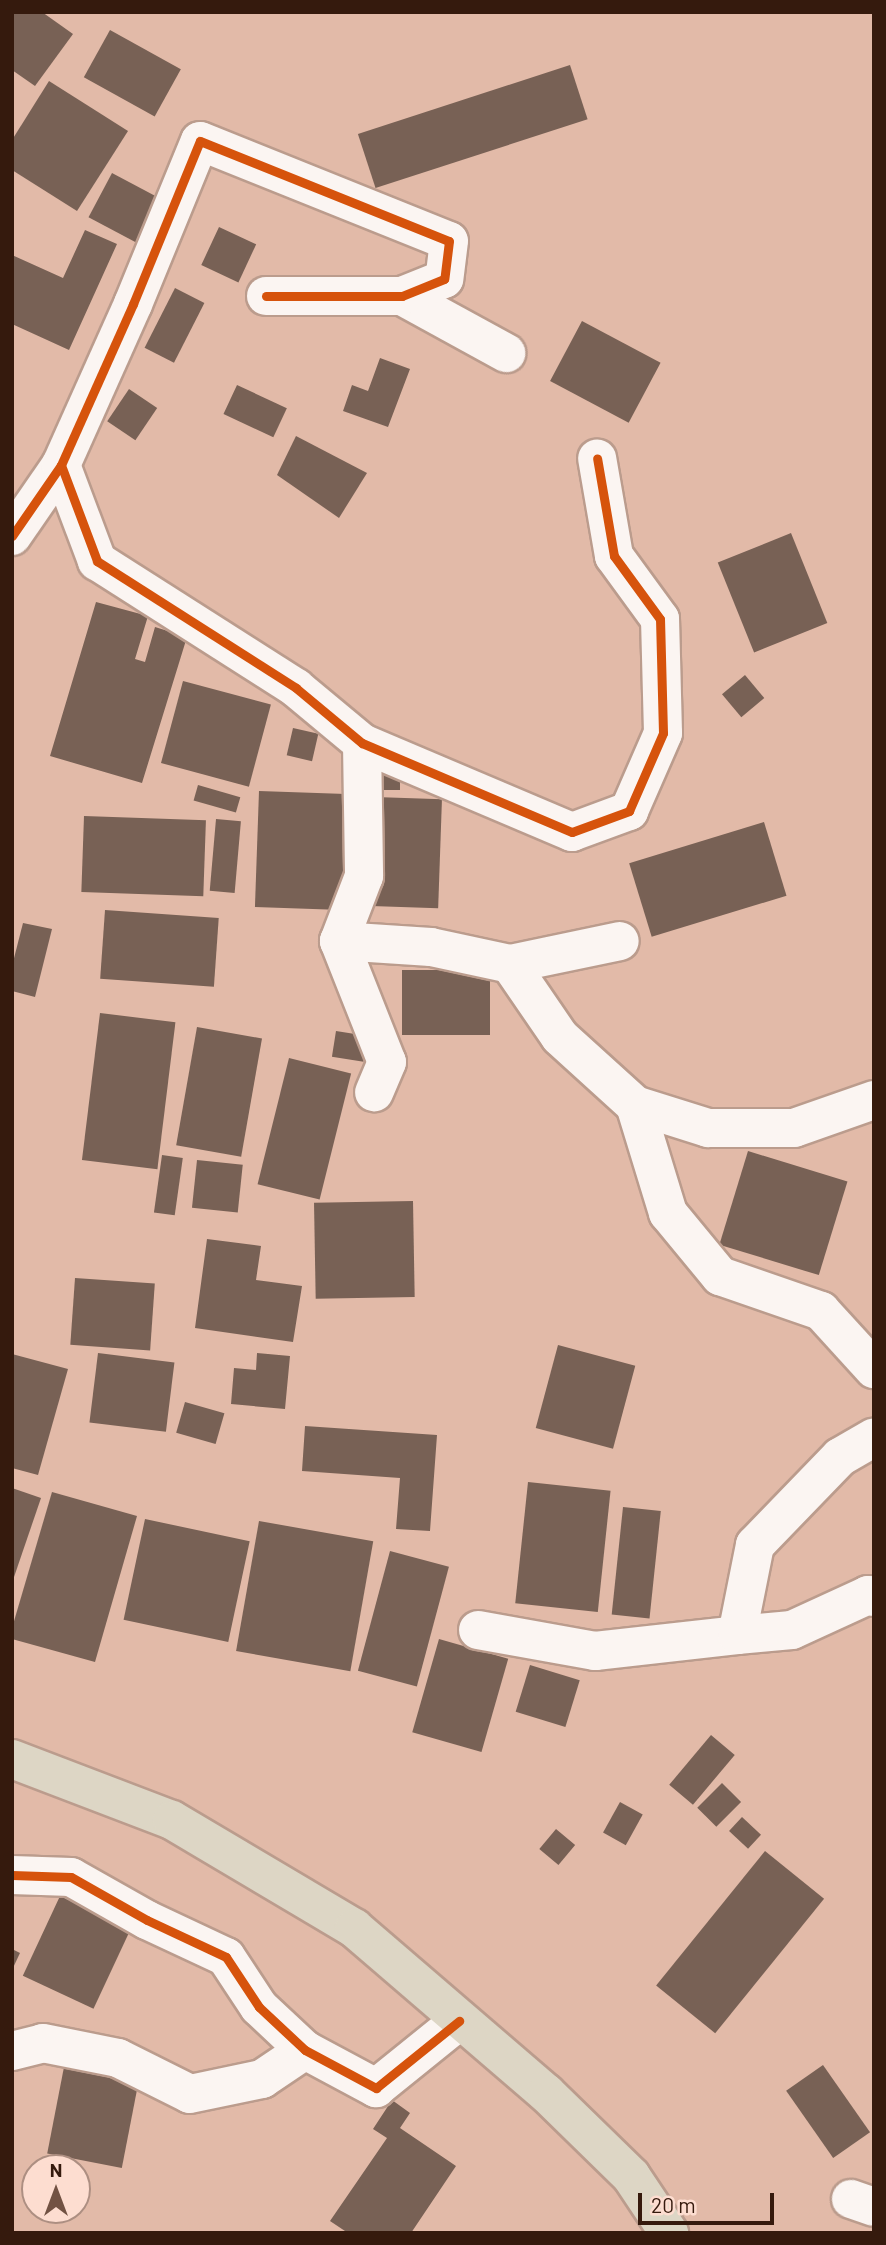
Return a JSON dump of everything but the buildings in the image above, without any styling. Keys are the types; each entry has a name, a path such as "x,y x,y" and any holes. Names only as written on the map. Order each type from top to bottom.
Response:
{"highway":[{"path":"12,1759 172,1820 355,1928 459,2021 546,2093 631,2176 669,2233"}],"street":[{"path":"12,536 61,465 133,304 200,141 449,242 444,279 402,296 266,296"},
{"path":"402,296 506,353"},
{"path":"61,465 97,561 296,688 362,743 572,832 629,811 663,733 660,619 614,556 597,458"},
{"path":"362,743 364,876 339,941 387,1062 374,1092"},
{"path":"339,941 431,947 510,964 620,941"},
{"path":"510,964 560,1037 635,1105 708,1128 794,1128 874,1100"},
{"path":"635,1105 668,1213 720,1276 821,1311 874,1369"},
{"path":"737,1635 755,1545 840,1457 874,1437"},
{"path":"478,1630 595,1651 792,1630 868,1595 874,1597"},
{"path":"12,1875 71,1877 147,1920 226,1957 259,2007 305,2050 376,2088 459,2021"},
{"path":"12,2050 43,2043 118,2058 190,2094 262,2079 305,2050"}],"cycle path":[{"path":"12,536 61,465 133,304 200,141 449,241 444,279 402,296 266,296"},
{"path":"61,465 97,561 296,688 362,743 572,832 629,811 663,733 660,619 614,556 597,458"},
{"path":"12,1875 71,1877 147,1920 226,1957 259,2007 305,2050 376,2088 459,2021"}]}
